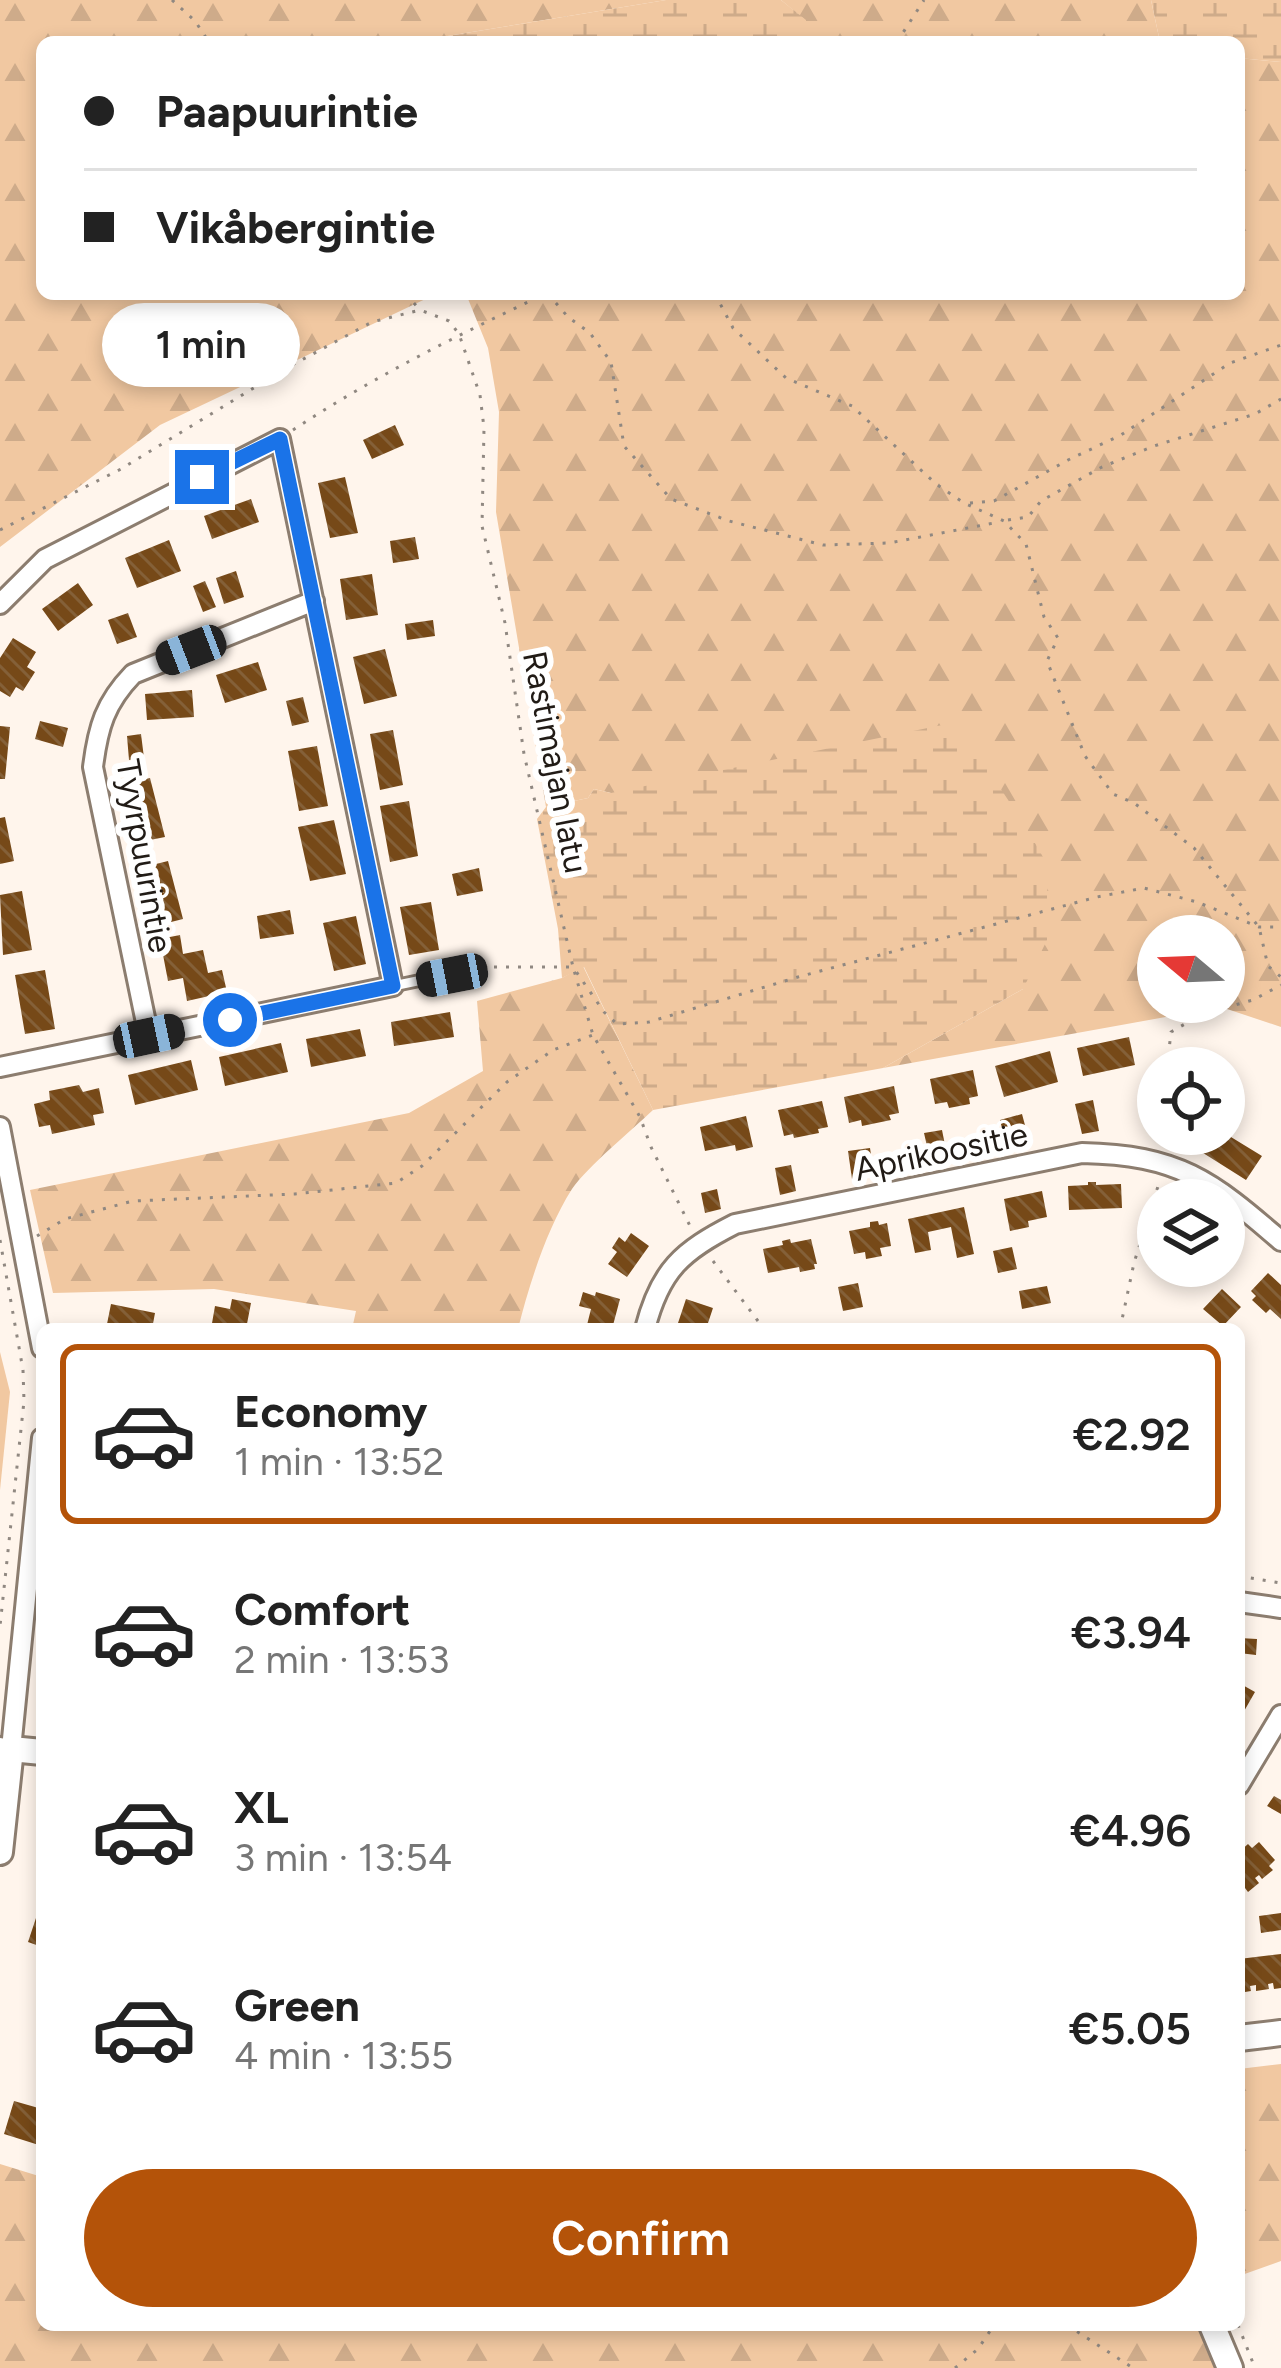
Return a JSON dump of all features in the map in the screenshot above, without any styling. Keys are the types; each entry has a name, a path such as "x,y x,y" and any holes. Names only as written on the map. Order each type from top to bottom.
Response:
{"street":[{"path":"0,604 45,559 280,439 393,986 0,1066"},
{"name":"Tyyrpuurintie","path":"149,1036 93,767 97,735 113,695 133,674 314,602"},
{"path":"0,1127 38,1323"},
{"name":"Aprikoositie","path":"647,1323 671,1268 698,1243 735,1224 1082,1153 1165,1162 1214,1186 1281,1241"},
{"path":"0,1852 6,1748 36,1532"},
{"path":"1245,1603 1281,1609"},
{"path":"1245,1775 1281,1715"},
{"path":"6,1748 36,1751"},
{"path":"1245,2037 1281,2032"},
{"path":"1215,2331 1230,2368"}],"lane":[{"path":"393,986 480,968"}],"path":[{"path":"172,0 205,36"},
{"path":"901,36 924,0"},
{"path":"411,300 420,310 449,322 459,334"},
{"path":"280,439 339,400 459,334 533,300"},
{"path":"552,300 590,333 611,362 625,446 671,499 729,521 823,545 889,543 1028,517 1041,501 1102,467 1255,414 1281,399"},
{"path":"718,300 733,328 786,378 852,406 937,484 1004,521 1026,544 1043,617 1058,638 1047,662 1085,756 1113,794 1134,803 1194,848 1259,927 1268,966 1281,977"},
{"path":"0,530 121,469 372,322 420,310"},
{"name":"Rastimajan latu","path":"459,334 481,395 482,526 505,622 524,754 574,967 617,1024 649,1022 798,977 1144,888 1197,902 1259,927 1281,927"},
{"path":"964,502 994,501 1121,435 1230,363 1281,345"},
{"path":"480,968 574,967 593,1035 640,1117 698,1243 759,1323"},
{"path":"1169,1047 1171,1032 1202,1014 1253,1000 1281,985"},
{"path":"24,1245 64,1219 133,1201 295,1194 396,1183 422,1166 507,1082 553,1050 593,1035"},
{"path":"1121,1323 1165,1162"},
{"path":"0,1240 18,1335 24,1401 0,1626"},
{"path":"1245,1577 1281,1583"},
{"path":"955,2368 978,2349 990,2331"},
{"path":"1076,2331 1133,2368"},
{"path":"1240,2331 1255,2368"}],"green space":[{"path":"0,0 666,0 447,36 36,36 36,300 423,300 160,425 0,547"},
{"path":"666,0 781,0 806,20 806,36 447,36"},
{"path":"781,0 1151,0 1159,36 806,36 805,20"},
{"path":"1151,0 1281,0 1281,62 1245,59 1245,36 1159,36"},
{"path":"1245,59 1281,62 1281,1027 1245,1015 1245,915 1137,915 1137,1022 883,1068 1023,989 611,793 594,789 588,798 546,807 496,512 499,412 488,348 468,300 1245,300"},
{"path":"952,723 985,765 1047,864 1048,938 1023,989 883,1068 653,1110 584,967 562,978 558,929 537,819 546,807 588,798 594,789 611,793"},
{"path":"583,966 653,1110 572,1189 540,1257 520,1323 353,1323 356,1311 214,1289 53,1293 30,1190 409,1113 483,1071 477,1001 562,978"},
{"path":"0,1352 10,1392 0,1490"},
{"path":"1281,2064 1281,2261 1245,2274 1245,2068"},
{"path":"0,2164 36,2175 36,2331 1208,2331 1225,2368 0,2368"}],"building":[{"path":"395,425 404,445 372,459 363,440"},
{"path":"345,477 358,533 330,538 318,483"},
{"path":"251,499 259,522 212,539 204,516"},
{"path":"415,537 419,559 393,563 390,541"},
{"path":"169,540 181,571 137,588 125,558"},
{"path":"236,571 244,597 224,604 216,578"},
{"path":"372,574 378,615 346,620 340,579"},
{"path":"205,581 216,607 203,612 193,586"},
{"path":"78,583 93,605 58,631 42,609"},
{"path":"128,613 137,637 117,644 108,620"},
{"path":"433,620 435,636 407,640 405,624"},
{"path":"13,638 36,652 27,667 35,672 23,691 16,687 10,697 0,691 0,658"},
{"path":"385,649 397,696 364,704 353,657"},
{"path":"258,662 267,690 225,703 216,675"},
{"path":"192,690 194,717 147,720 145,694"},
{"path":"303,697 309,722 292,726 286,701"},
{"path":"40,721 68,728 63,747 35,739"},
{"path":"0,726 10,727 5,779 0,779"},
{"path":"393,730 403,785 380,790 370,734"},
{"path":"141,734 144,758 129,760 127,736"},
{"path":"317,746 328,806 299,811 288,751"},
{"path":"150,778 165,837 140,842 130,782"},
{"path":"409,801 418,856 390,862 380,806"},
{"path":"5,817 14,861 0,864 0,818"},
{"path":"334,820 346,874 310,881 298,827"},
{"path":"168,861 183,919 159,925 144,867"},
{"path":"479,868 483,891 457,896 452,874"},
{"path":"22,891 32,950 3,955 0,895"},
{"path":"431,902 439,950 409,955 400,907"},
{"path":"290,910 294,934 260,939 257,916"},
{"path":"356,916 366,964 334,971 323,923"},
{"path":"180,935 183,954 203,950 208,973 222,970 227,992 187,1001 183,978 168,981 160,939"},
{"path":"45,970 55,1029 25,1034 15,975"},
{"path":"450,1012 454,1037 394,1046 391,1022"},
{"path":"360,1029 366,1056 311,1067 306,1039"},
{"path":"1129,1037 1135,1065 1083,1076 1077,1048"},
{"path":"281,1043 288,1072 225,1086 219,1057"},
{"path":"1050,1051 1058,1082 1004,1097 995,1066"},
{"path":"191,1060 198,1090 135,1105 128,1075"},
{"path":"973,1070 978,1096 969,1098 970,1104 949,1108 947,1102 935,1104 930,1079"},
{"path":"79,1085 83,1092 99,1088 104,1113 93,1115 95,1125 52,1134 50,1125 39,1127 34,1104 50,1100 49,1091"},
{"path":"894,1086 899,1113 889,1115 891,1120 862,1126 861,1120 849,1123 844,1097"},
{"path":"1093,1100 1099,1131 1082,1134 1075,1104"},
{"path":"822,1101 828,1127 818,1129 819,1133 784,1136 778,1110"},
{"path":"1022,1114 1030,1144 1007,1150 1000,1120"},
{"path":"746,1116 753,1147 705,1151 700,1127"},
{"path":"942,1130 948,1160 931,1164 924,1133"},
{"path":"1245,1146 1262,1156 1244,1179 1206,1155 1245,1155"},
{"path":"870,1148 874,1175 852,1179 848,1151"},
{"path":"791,1165 796,1191 780,1195 775,1168"},
{"path":"1121,1184 1122,1208 1069,1210 1068,1186"},
{"path":"717,1189 721,1209 705,1213 701,1193"},
{"path":"1042,1191 1047,1217 1010,1231 1004,1199"},
{"path":"964,1207 974,1254 957,1258 951,1227 928,1232 931,1250 915,1253 908,1219"},
{"path":"878,1221 879,1225 887,1223 891,1246 880,1248 882,1256 866,1259 865,1252 854,1254 849,1231"},
{"path":"631,1233 649,1246 627,1277 608,1264 617,1252 612,1248 619,1237 625,1242"},
{"path":"790,1239 791,1243 811,1239 815,1269 768,1273 763,1249"},
{"path":"1012,1247 1017,1269 998,1273 993,1251"},
{"path":"1268,1273 1281,1285 1281,1319 1252,1300 1256,1296 1251,1291"},
{"path":"858,1283 863,1307 843,1311 838,1287"},
{"path":"1047,1286 1051,1303 1022,1309 1019,1291"},
{"path":"1222,1289 1241,1307 1226,1323 1203,1309"},
{"path":"583,1292 620,1299 614,1323 588,1323 591,1309 579,1306"},
{"path":"232,1299 251,1303 247,1323 212,1323 215,1306 230,1309"},
{"path":"686,1299 713,1308 708,1323 678,1323"},
{"path":"111,1304 155,1313 153,1323 107,1323"},
{"path":"1245,1638 1257,1639 1256,1655 1245,1654"},
{"path":"1245,1686 1255,1692 1245,1710"},
{"path":"1274,1796 1281,1800 1281,1814 1267,1806"},
{"path":"1259,1842 1275,1860 1269,1866 1273,1870 1262,1879 1255,1878 1259,1883 1248,1892 1245,1847"},
{"path":"1281,1913 1281,1930 1261,1933 1259,1916"},
{"path":"36,1918 36,1945 28,1942"},
{"path":"1281,1954 1281,1988 1274,1989 1273,1983 1268,1984 1269,1989 1256,1991 1256,1985 1245,1992 1245,1958"},
{"path":"14,2101 36,2107 36,2144 4,2134"}],"route":[{"path":"202,477 280,439 393,986 230,1020"}]}
